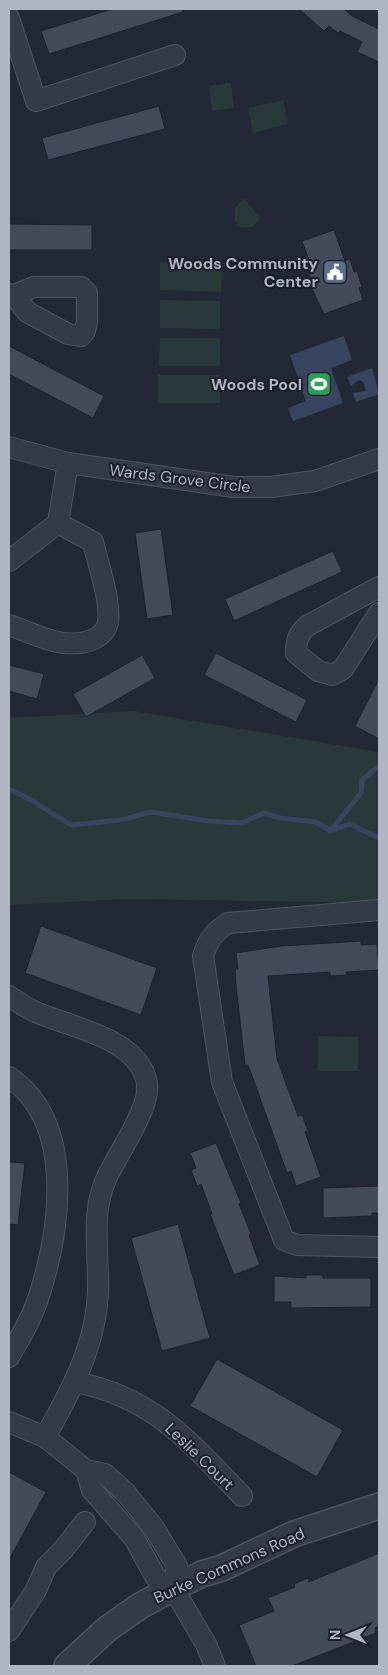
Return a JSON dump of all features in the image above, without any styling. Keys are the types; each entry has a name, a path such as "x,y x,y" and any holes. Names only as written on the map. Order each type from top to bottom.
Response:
{"street":[{"path":"9,18 36,101 174,55"},
{"name":"Wards Grove Circle","path":"9,447 68,464 204,484 270,487 315,481 379,459"},
{"path":"9,561 58,523 68,464"},
{"path":"9,625 57,642 73,644 86,642 100,636 108,624 108,610 93,542 58,523"},
{"path":"379,587 307,626 299,633 296,653 318,671 332,675 343,669 379,613"},
{"path":"379,910 228,923 215,931 207,942 202,956 222,1082 284,1240 297,1245 379,1246"},
{"path":"9,996 37,1012 104,1038 127,1052 139,1065 146,1078 147,1092 143,1106 106,1179 98,1210 96,1241 98,1290 95,1320 76,1382 45,1437"},
{"path":"9,1077 31,1096 42,1113 55,1150 58,1165 55,1220 46,1269 38,1300 24,1331 9,1357"},
{"name":"Leslie Court","path":"76,1382 104,1388 141,1404 180,1432 242,1496"},
{"path":"9,1422 45,1437 86,1470 105,1474 126,1493 154,1528 177,1566 173,1588 206,1644 215,1666"},
{"name":"Burke Commons Road","path":"68,1666 107,1629 140,1606 173,1588 202,1574 222,1568 294,1534 379,1506"},
{"path":"9,1631 36,1590 46,1567 63,1550 85,1522"}],"shaded area":[{"path":"231,83 234,108 212,111 209,86"},
{"path":"283,100 288,124 253,133 248,108"},
{"path":"244,198 260,218 253,227 242,228 235,221 235,208"},
{"path":"160,262 222,263 221,292 160,290"},
{"path":"160,300 220,301 220,329 160,328"},
{"path":"160,338 220,338 220,366 159,366"},
{"path":"158,375 220,375 220,403 158,403"},
{"path":"134,711 379,752 379,903 128,899 9,905 9,718"},
{"path":"318,1036 358,1037 358,1071 318,1071"}],"water":[{"name":"Woods Pool","path":"344,336 352,360 331,368 343,403 293,421 288,408 306,401 290,355"},
{"path":"372,368 379,394 356,402 353,393 366,391 363,382 359,380 351,386 347,377"}],"building":[{"path":"112,9 182,9 183,12 49,54 41,31"},
{"path":"299,9 344,9 352,16 379,29 379,62 357,52 362,42 340,31 338,33 329,26 324,31"},
{"path":"159,106 165,129 48,160 42,138"},
{"path":"9,224 92,225 92,250 9,250"},
{"name":"Woods Community Center","path":"334,230 345,261 350,259 354,272 357,271 362,287 359,288 363,300 324,314 311,287 314,286 309,274 313,272 302,241"},
{"path":"9,346 104,396 93,418 9,374"},
{"path":"161,529 173,615 147,619 135,533"},
{"path":"333,551 342,572 234,621 225,599"},
{"path":"216,653 307,700 296,722 204,675"},
{"path":"142,655 155,678 86,717 73,694"},
{"path":"9,665 44,674 37,699 9,691"},
{"path":"379,679 379,739 355,726"},
{"path":"41,926 157,968 141,1015 25,973"},
{"path":"361,941 361,945 377,944 379,970 346,972 347,975 330,976 330,972 268,976 277,1059 298,1116 302,1115 308,1131 305,1132 321,1177 296,1186 291,1171 287,1173 248,1065 245,1065 236,985 235,969 238,969 236,953 281,946"},
{"path":"216,1143 241,1203 239,1204 251,1234 249,1235 260,1265 234,1275 210,1214 212,1214 201,1184 197,1186 191,1170 196,1168 190,1153"},
{"path":"9,1162 25,1163 18,1225 9,1224"},
{"path":"379,1186 379,1213 372,1213 372,1216 323,1218 323,1188"},
{"path":"178,1224 210,1338 162,1351 131,1238"},
{"path":"306,1275 323,1275 323,1278 371,1278 371,1307 291,1308 291,1302 274,1302 274,1276 306,1278"},
{"path":"217,1359 343,1430 317,1477 190,1406"},
{"path":"9,1472 46,1492 9,1560"},
{"path":"379,1553 379,1626 375,1628 376,1633 292,1666 256,1666 239,1625 274,1611 268,1598 295,1587 294,1584 308,1578 309,1582"}],"waterway":[{"path":"331,830 361,793 362,780 379,766"},
{"path":"9,789 31,800 71,825 121,820 151,812 208,821 242,823 264,813 280,818 316,822 331,831 349,824 379,838"}],"place":[{"name":"Woods Community Center","path":"335,272"},
{"name":"Woods Pool","path":"319,384"}]}
